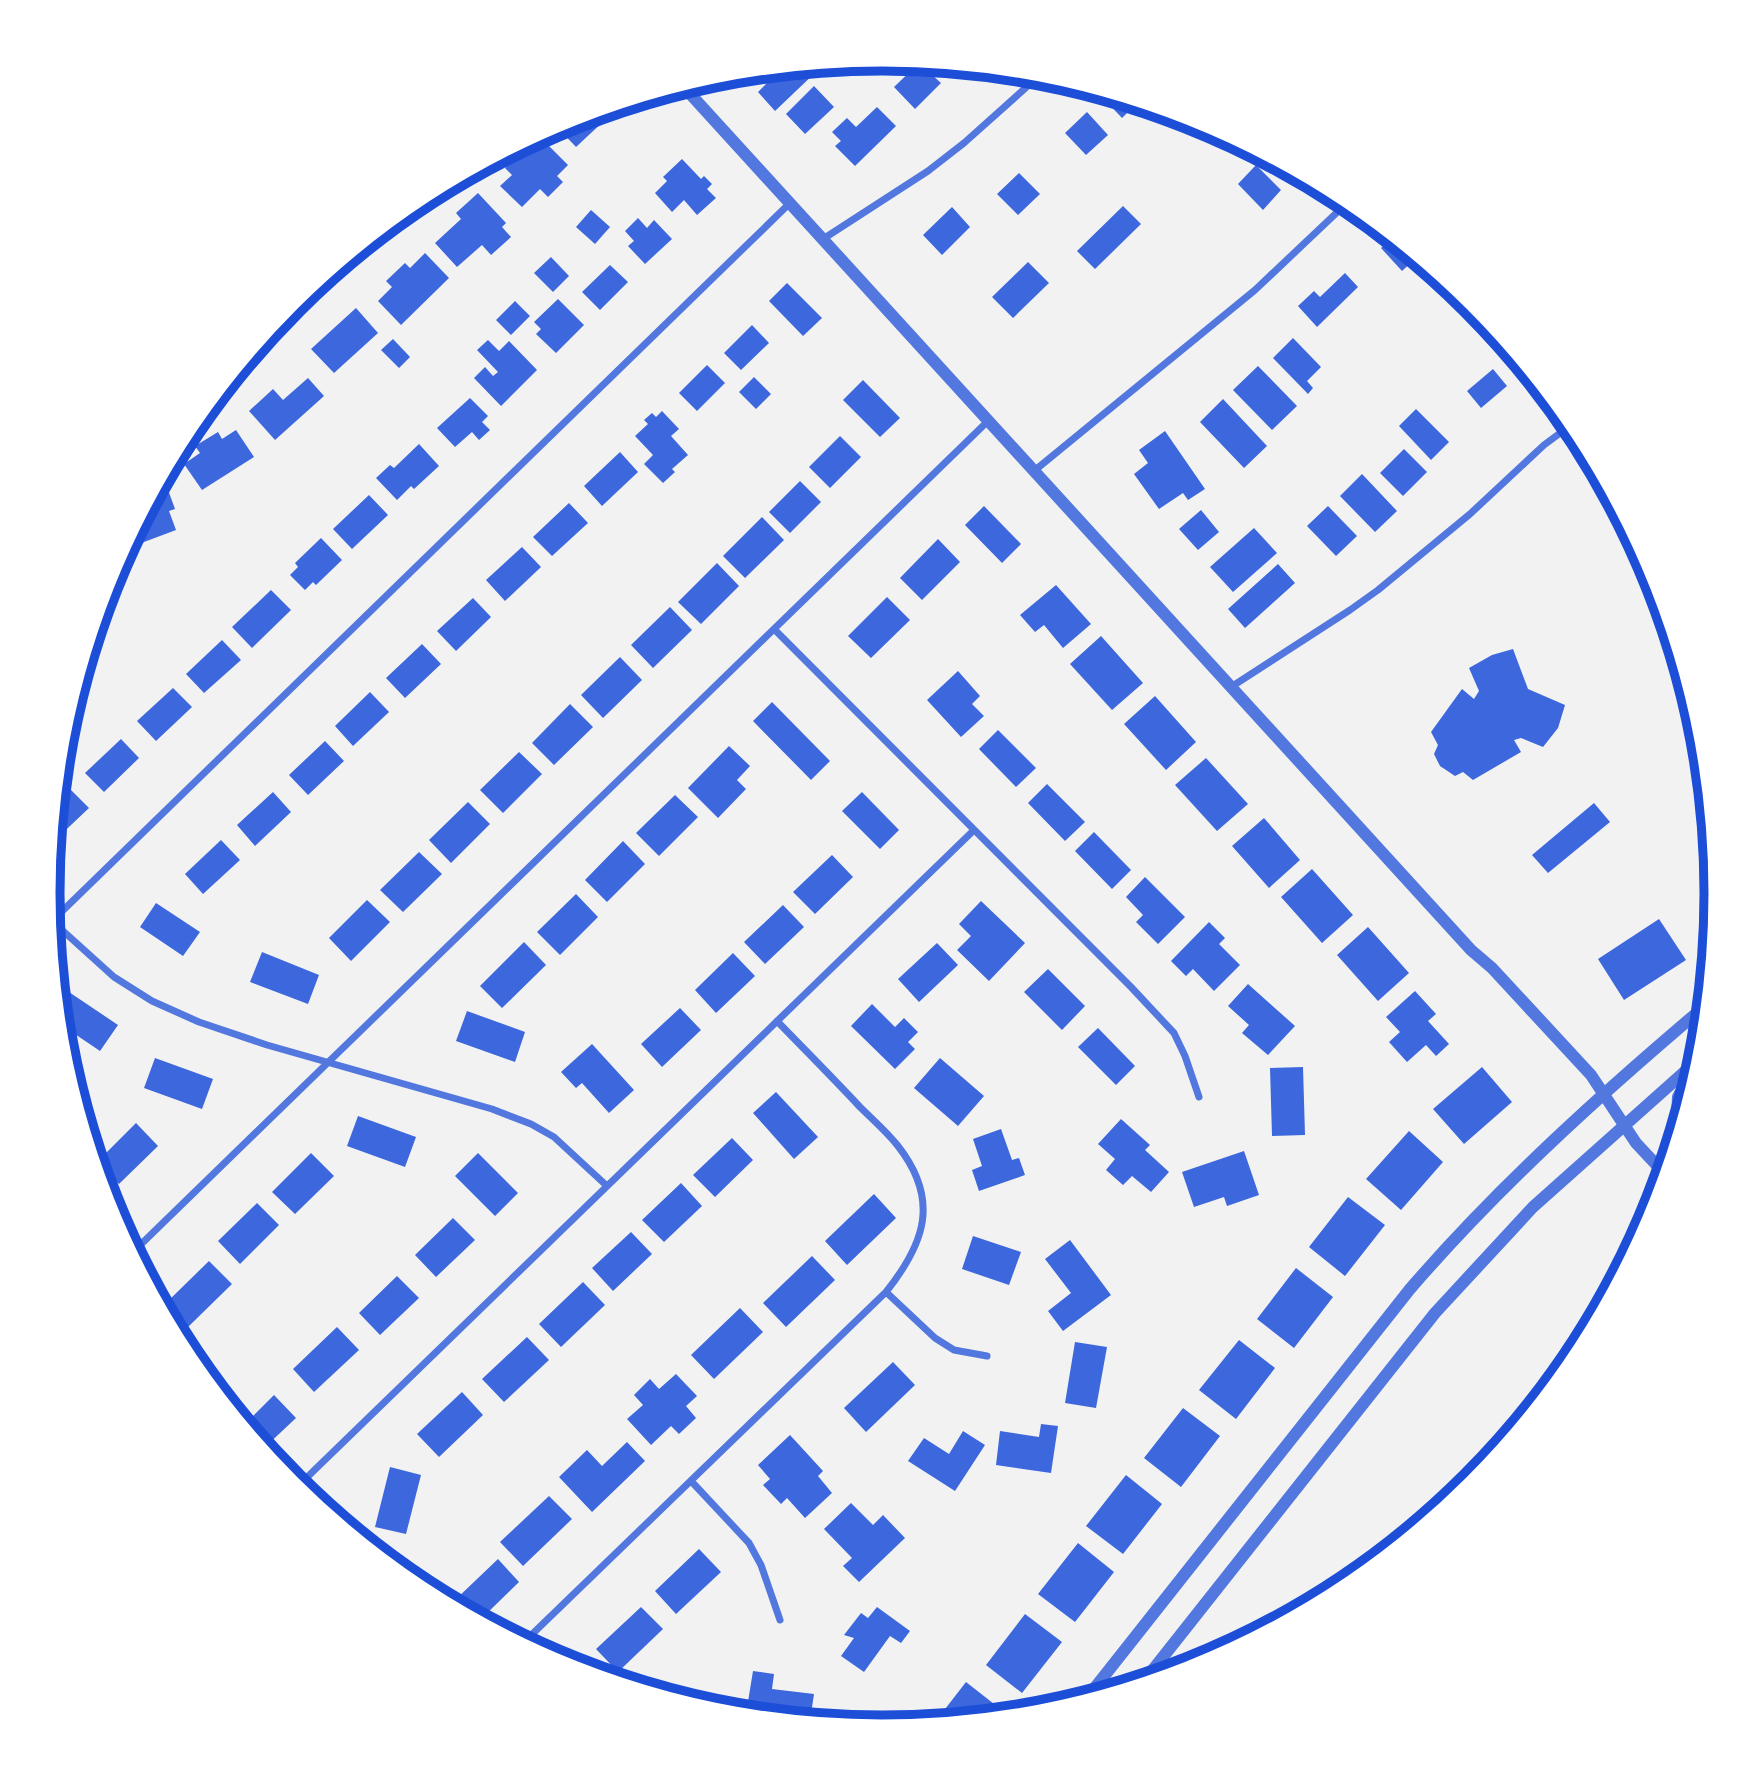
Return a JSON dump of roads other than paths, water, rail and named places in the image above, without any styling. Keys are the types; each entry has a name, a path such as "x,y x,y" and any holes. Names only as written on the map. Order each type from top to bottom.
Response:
{"street":[{"path":"823,239 928,171 1029,85"},
{"path":"691,95 1230,688 1471,950 1492,968 1591,1075 1636,1143 1657,1166"},
{"path":"60,913 790,203"},
{"path":"1034,471 1255,290 1339,211"},
{"path":"139,1246 988,421"},
{"path":"1230,688 1378,590 1470,514 1562,432"},
{"path":"774,629 1174,1033 1199,1097"},
{"path":"305,1480 974,831"},
{"path":"61,930 106,970 152,1001 199,1022 492,1109 531,1124 554,1137 607,1186"},
{"path":"1096,1686 1440,1254 1489,1203 1604,1095 1694,1016"},
{"path":"530,1636 886,1292 906,1267 919,1240 923,1217 922,1192 914,1171 898,1146 778,1021"},
{"path":"1153,1669 1435,1313 1533,1207 1683,1073"},
{"path":"886,1292 934,1338 954,1350 987,1356"},
{"path":"692,1482 749,1543 761,1564 780,1620"}]}
